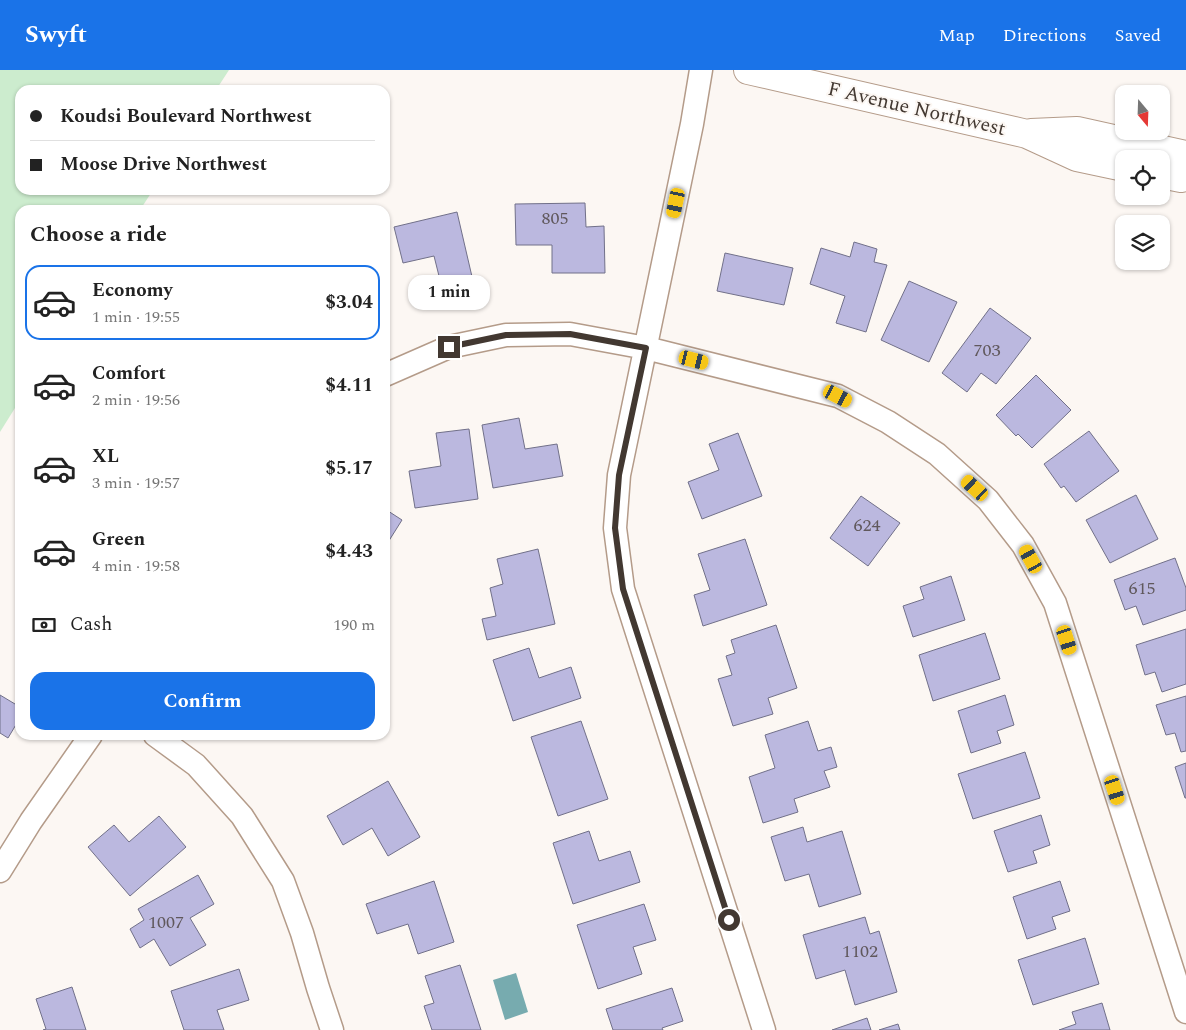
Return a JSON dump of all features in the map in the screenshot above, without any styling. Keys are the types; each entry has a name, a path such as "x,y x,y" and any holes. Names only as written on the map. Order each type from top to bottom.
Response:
{"main road":[{"name":"F Avenue Northwest","path":"748,70 1027,134 1077,157 1115,165"},
{"name":"F Avenue Northwest","path":"1027,134 1077,131 1186,155"},
{"path":"1170,176 1186,178"}],"street":[{"path":"701,70 692,124 619,475 615,528 623,589 764,1030"},
{"path":"390,373 449,347 506,335 570,334 646,348 838,396 888,422 936,454 988,500 1023,545 1055,602 1186,1012"},
{"path":"0,871 88,740"},
{"path":"162,740 196,765 242,816 283,881 302,933 332,1030"}],"green space":[{"path":"0,70 229,70 219,85 15,85 15,195 150,195 143,205 15,205 15,408 0,432"}],"water":[{"path":"516,973 528,1012 505,1020 493,980"}],"building":[{"path":"585,203 586,227 604,226 605,273 552,273 552,245 516,245 515,204"},
{"path":"457,212 473,281 442,288 434,256 403,263 394,227"},
{"path":"854,242 877,249 874,262 887,265 866,332 836,323 845,296 810,284 821,248 850,257"},
{"path":"725,253 793,268 784,305 717,291"},
{"path":"909,281 957,302 929,362 881,340"},
{"path":"990,308 1031,338 996,384 981,373 967,392 942,373"},
{"path":"1036,375 1071,410 1032,448 1018,434 1016,436 996,415"},
{"path":"519,418 525,449 557,444 563,476 493,488 482,425"},
{"path":"469,429 478,499 415,508 409,471 441,466 436,433"},
{"path":"1089,431 1119,471 1076,502 1064,486 1061,488 1044,464"},
{"path":"738,433 762,496 702,519 688,482 719,470 709,444"},
{"path":"1136,495 1158,539 1110,563 1086,520"},
{"path":"861,496 900,523 868,566 830,538"},
{"path":"390,512 402,520 390,539"},
{"path":"745,539 767,605 703,626 694,595 710,590 698,554"},
{"path":"538,549 555,624 487,640 482,619 496,616 490,588 503,584 497,559"},
{"path":"1175,558 1186,588 1186,610 1143,625 1136,606 1125,610 1114,580"},
{"path":"951,576 965,620 913,637 903,606 924,599 920,587"},
{"path":"776,625 797,688 768,698 773,714 733,726 718,679 732,675 726,656 735,653 731,640"},
{"path":"1186,629 1186,684 1162,692 1155,672 1145,675 1136,645"},
{"path":"985,633 1000,679 933,701 919,655"},
{"path":"529,648 539,678 571,667 581,698 513,721 493,660"},
{"path":"0,695 15,704 15,726 8,738 0,733"},
{"path":"1005,695 1014,725 997,731 1001,743 971,753 958,711"},
{"path":"1186,696 1186,751 1181,752 1175,733 1166,735 1156,705"},
{"path":"581,721 608,799 558,816 531,737"},
{"path":"808,721 818,751 831,747 837,767 824,771 830,787 794,799 798,812 763,823 749,777 775,768 765,735"},
{"path":"1025,752 1040,798 973,819 958,774"},
{"path":"1186,763 1186,798 1185,798 1175,767"},
{"path":"388,781 420,837 388,856 372,828 343,845 327,816"},
{"path":"1041,815 1050,845 1033,851 1037,863 1008,872 994,831"},
{"path":"159,816 186,847 130,896 88,847 114,825 129,842"},
{"path":"803,827 807,842 842,831 861,894 819,907 809,874 785,881 771,837"},
{"path":"589,831 599,861 630,851 640,882 573,904 553,843"},
{"path":"198,875 214,904 190,918 206,945 170,966 154,939 140,948 130,929 144,920 138,909"},
{"path":"434,881 454,942 418,954 408,924 377,934 366,904"},
{"path":"1060,881 1070,911 1052,917 1056,929 1027,939 1013,897"},
{"path":"644,904 656,940 633,947 642,974 598,989 577,925"},
{"path":"865,917 870,934 879,931 897,992 855,1005 845,970 816,979 803,935"},
{"path":"1085,938 1099,984 1033,1005 1018,960"},
{"path":"460,965 481,1030 432,1030 424,1006 434,1003 425,976"},
{"path":"239,969 249,1000 217,1010 224,1030 184,1030 171,991"},
{"path":"72,987 86,1030 43,1030 46,1029 36,999"},
{"path":"672,988 683,1021 662,1028 663,1030 613,1030 606,1009"},
{"path":"1102,1003 1110,1030 1059,1030 1076,1024 1072,1012"},
{"path":"867,1018 871,1030 832,1030"},
{"path":"898,1024 900,1030 879,1030"}],"route":[{"path":"449,347 506,335 570,334 646,348 619,475 615,528 623,589 729,920"}]}
